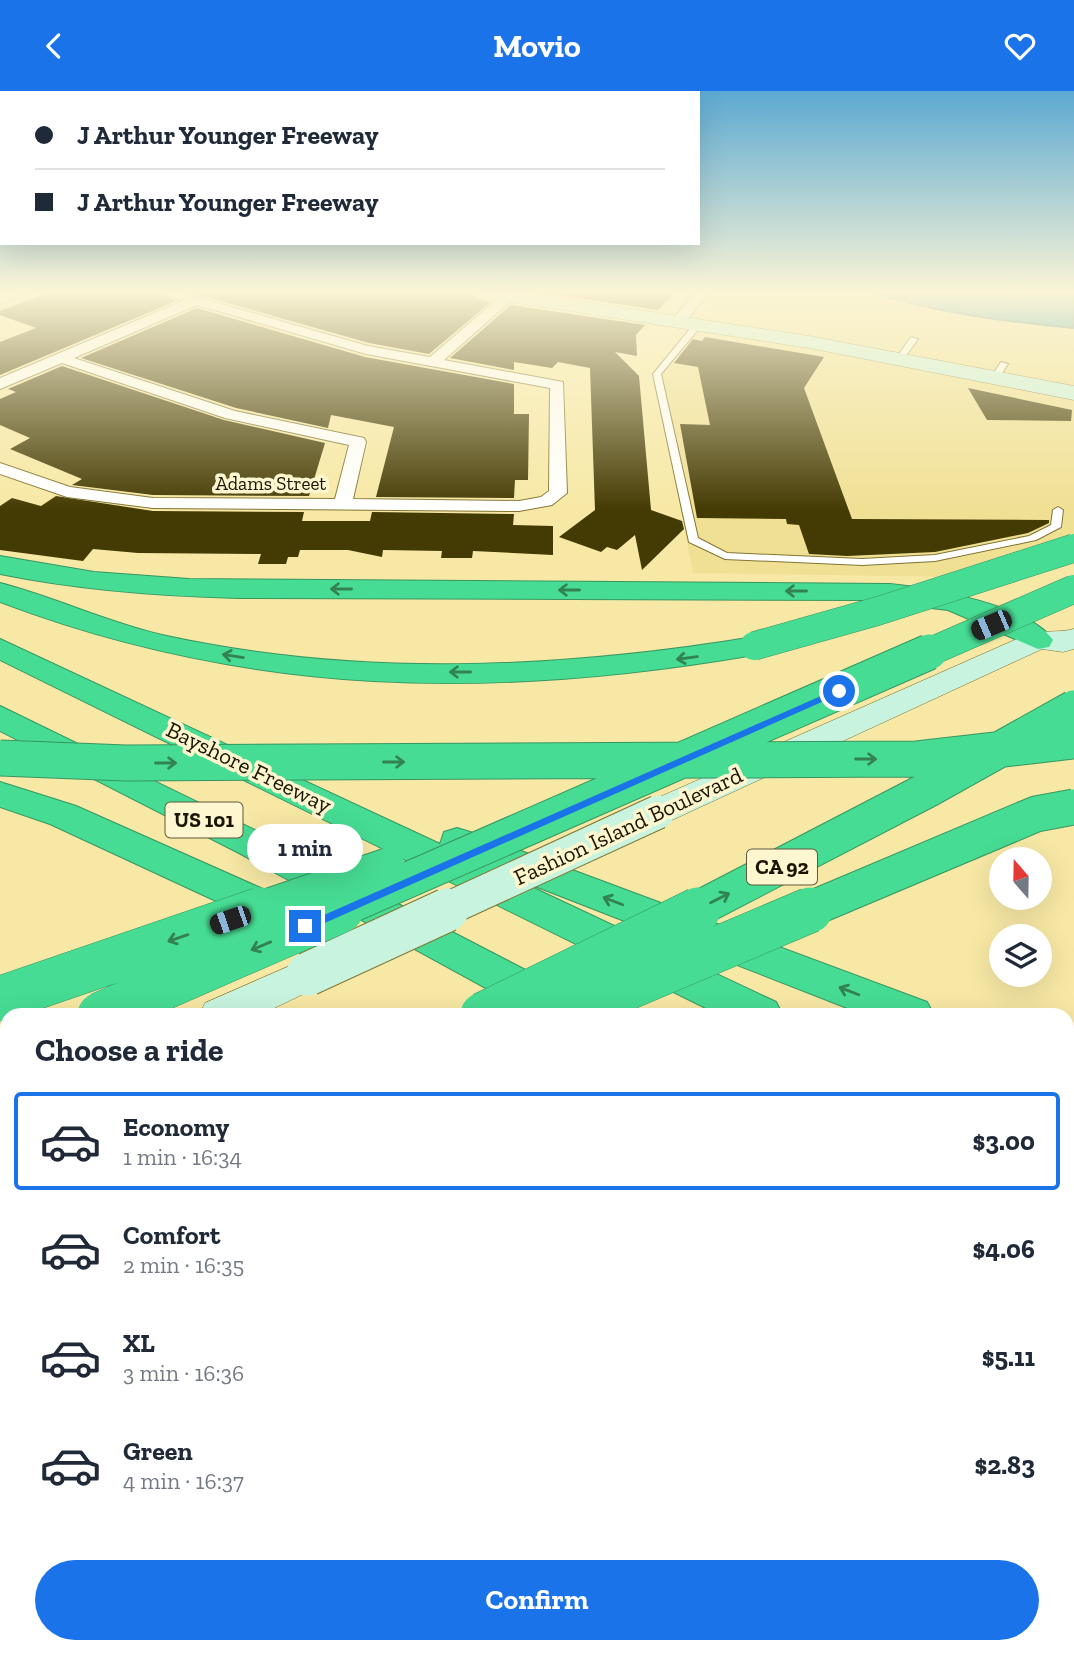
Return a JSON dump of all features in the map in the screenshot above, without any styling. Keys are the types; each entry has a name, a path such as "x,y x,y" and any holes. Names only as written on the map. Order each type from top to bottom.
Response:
{"highway":[{"path":"0,592 92,625 163,644 318,668 411,672 565,670 688,659 754,646 878,611 1074,548"},
{"path":"0,565 78,580 141,585 285,589 864,591 922,595 968,604 1005,620 1038,641"},
{"path":"116,1008 1074,589"},
{"name":"Bayshore Freeway","path":"0,648 747,1008"},
{"path":"0,999 461,840 839,691"},
{"name":"CA 92","path":"498,1008 625,947 850,832 1074,708"},
{"name":"US 101","path":"0,717 252,844 560,1008"},
{"path":"191,739 894,1008"},
{"path":"0,758 126,763 917,759 1074,741"},
{"path":"0,794 63,815 256,902 406,928"},
{"path":"579,1008 1036,814 1074,807"}],"main road":[{"path":"949,364 1000,370 1074,393"},
{"name":"Fashion Island Boulevard","path":"1038,641 1041,628 1074,613"},
{"name":"Fashion Island Boulevard","path":"235,1008 658,812 1038,641 1063,643 1074,638"}],"street":[{"path":"0,384 47,364"},
{"path":"79,364 232,415 358,442 343,505"},
{"name":"Adams Street","path":"0,468 67,492 121,501 519,506 546,501 560,488 558,385 437,364"}],"lane":[{"path":"663,364 657,374 693,540 725,555 862,562 935,558 1032,538 1056,527 1058,510"}],"shaded area":[{"path":"659,364 1074,364 1074,537 954,577 693,573 654,370"}],"building":[{"path":"0,364 26,364 0,375"},
{"path":"99,364 403,364 514,384 514,414 529,414 528,480 515,480 514,498 376,497 394,427 331,415 328,428 236,408"},
{"path":"481,364 514,364 514,370"},
{"path":"526,364 556,364 552,368"},
{"path":"568,364 627,364 639,376 651,510 682,521 684,529 642,570 635,535 617,550 607,547 601,552 559,537 595,510 590,368"},
{"path":"679,364 820,364 804,388 852,519 1049,520 1049,523 1028,533 935,552 847,556 809,554 799,525 787,524 786,519 697,518 680,424 710,425 698,367"},
{"path":"62,366 224,420 325,443 309,496 153,495 72,485 82,479 10,449 30,438 0,425 0,399 16,392 8,389"},
{"path":"968,388 1072,410 1071,421 987,420"},
{"path":"56,496 153,511 304,512 302,521 370,521 372,512 514,514 513,525 553,526 553,555 473,551 472,558 441,558 442,551 383,550 382,557 348,550 300,550 298,557 288,557 286,564 258,564 261,554 138,553 93,549 83,561 0,550 0,506 12,498 41,506"}],"route":[{"path":"305,926 839,691"}]}
